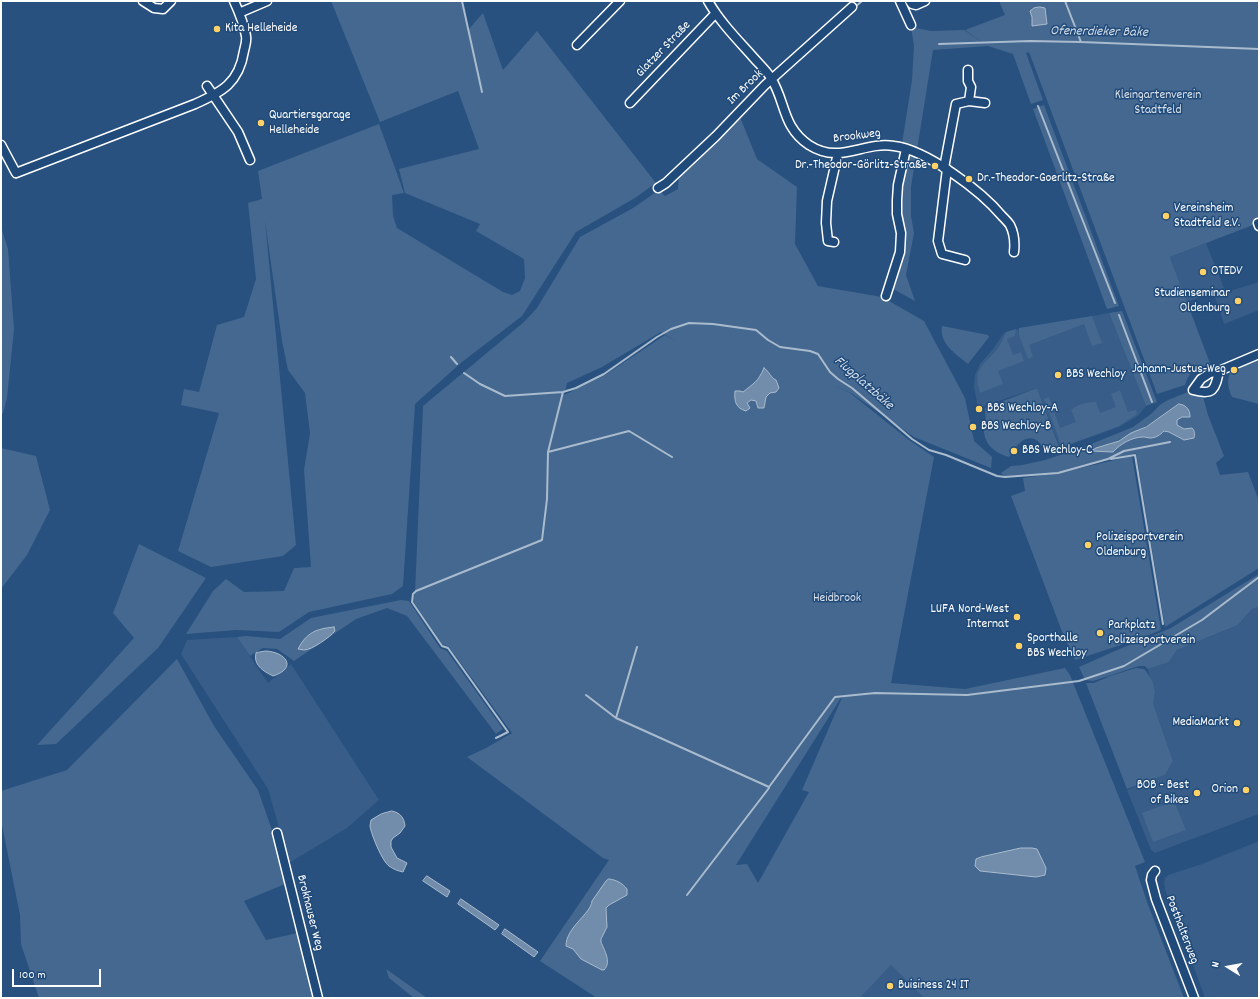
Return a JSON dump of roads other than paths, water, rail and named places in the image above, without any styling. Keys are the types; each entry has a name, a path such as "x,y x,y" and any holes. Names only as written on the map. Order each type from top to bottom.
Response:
{"street":[{"path":"143,1 154,8 163,9 171,1"},
{"path":"1,145 16,173 195,104 214,96 227,88 242,63 246,38 234,1"},
{"path":"239,13 267,1"},
{"path":"576,45 620,1"},
{"name":"Brookweg","path":"708,1 715,14 772,79 787,118 794,132 802,140 813,147 826,152 838,153 873,146 897,146 945,168 979,193 1010,225 1015,244 1014,252"},
{"path":"900,1 911,25"},
{"path":"910,1 912,4 916,5 925,1"},
{"name":"Im Brook","path":"658,188 666,183 716,136 772,79 852,7"},
{"name":"Glatzer Straße","path":"630,103 715,14"},
{"path":"968,70 968,81 971,87 969,101"},
{"path":"207,86 238,132 250,160"},
{"path":"965,260 942,254 938,241 945,168 956,104 969,101 985,103"},
{"path":"886,296 900,252 901,233 897,214 897,200 898,185 906,149"},
{"path":"834,242 828,241 826,223 828,201 838,153"},
{"path":"1219,371 1216,385 1211,391 1207,393 1193,390 1206,375 1259,354"},
{"name":"Brokhauser Weg","path":"277,833 318,998"},
{"name":"Posthalterweg","path":"1155,871 1151,880 1156,899 1194,998"}],"waterway":[{"path":"462,1 482,92"},
{"name":"Ofenerdieker Bäke","path":"855,7 862,1"},
{"path":"1065,1 1081,42"},
{"name":"Ofenerdieker Bäke","path":"939,44 1030,41 1259,49"},
{"path":"1038,106 1115,303"},
{"path":"1119,315 1152,402"},
{"name":"Flugplatzbäke","path":"464,373 480,384 505,396 563,392 576,388 604,374 671,329 689,323 713,324 756,330 768,340 780,347 810,351 818,354 830,372 852,388 912,439 929,450 946,455 997,476 1005,477 1058,473 1108,459 1124,451 1170,442"},
{"name":"Flugplatzbäke","path":"451,357 457,364"},
{"path":"496,738 508,732 448,648 442,646 412,602 413,594 416,591 542,540 547,499 548,452 563,392"},
{"path":"548,452 629,431 672,457"},
{"path":"1111,459 1135,455 1163,624"},
{"path":"586,695 616,718 769,787 835,697 875,693 967,695 1079,681 1124,666 1202,620 1259,577"},
{"path":"616,718 637,647"},
{"path":"687,895 769,788"}],"place":[{"name":"Kita Helleheide","path":"217,29"},
{"name":"Quartiersgarage Helleheide","path":"261,123"},
{"name":"Dr.-Theodor-Görlitz-Straße","path":"935,166"},
{"name":"Dr.-Theodor-Goerlitz-Straße","path":"969,179"},
{"name":"Vereinsheim Stadtfeld e.V.","path":"1166,216"},
{"name":"OTEDV","path":"1203,272"},
{"name":"Studienseminar Oldenburg","path":"1238,301"},
{"name":"Johann-Justus-Weg","path":"1234,370"},
{"name":"BBS Wechloy","path":"1058,375"},
{"name":"BBS Wechloy-A","path":"979,409"},
{"name":"BBS Wechloy-B","path":"973,427"},
{"name":"BBS Wechloy-C","path":"1014,451"},
{"name":"Polizeisportverein Oldenburg","path":"1088,545"},
{"name":"LUFA Nord-West Internat","path":"1017,617"},
{"name":"Parkplatz Polizeisportverein","path":"1100,633"},
{"name":"Sporthalle BBS Wechloy","path":"1019,646"},
{"name":"MediaMarkt","path":"1237,723"},
{"name":"Orion","path":"1246,790"},
{"name":"BOB - Best of Bikes","path":"1197,793"},
{"name":"Buisiness 24 IT","path":"890,986"}],"park label":[{"name":"Kleingartenverein Stadtfeld","path":"1158,104"},
{"name":"Heidbrook","path":"837,599"}]}
